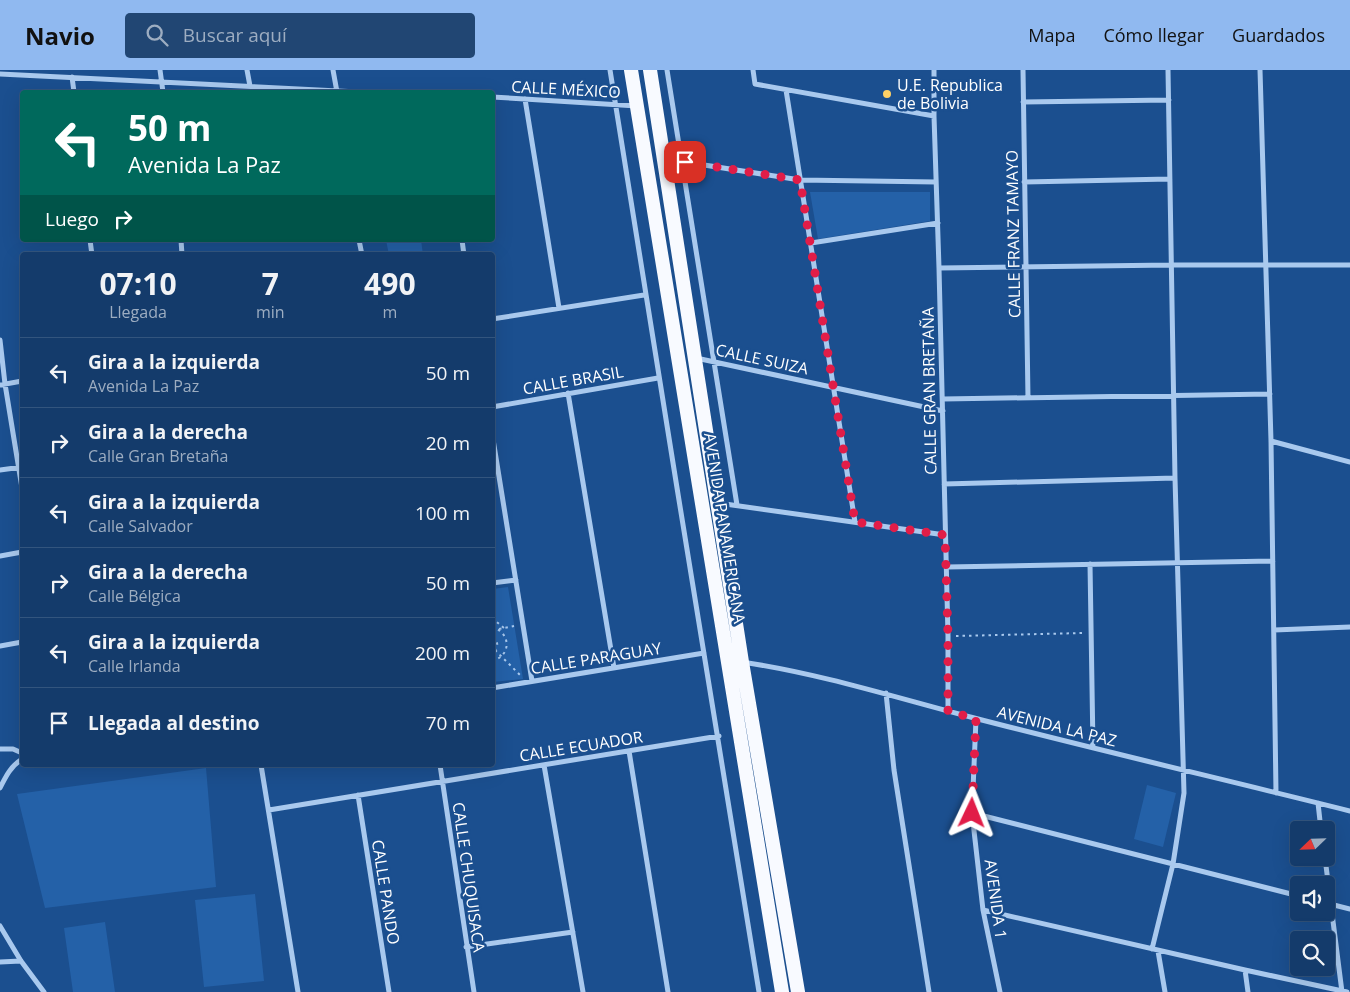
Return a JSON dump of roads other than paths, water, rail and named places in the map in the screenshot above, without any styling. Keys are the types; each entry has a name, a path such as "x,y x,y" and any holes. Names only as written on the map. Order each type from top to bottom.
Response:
{"highway":[{"name":"AVENIDA PANAMERICANA","path":"631,70 736,663 798,992"},
{"name":"AVENIDA PANAMERICANA","path":"650,70 716,503 736,663 782,992"}],"street":[{"path":"160,70 163,90"},
{"path":"247,70 250,86"},
{"path":"332,70 337,90"},
{"path":"610,70 644,294 719,736 759,992"},
{"path":"667,70 737,505"},
{"path":"753,70 755,84 934,116"},
{"name":"CALLE GRAN BRETAÑA","path":"934,70 947,567 948,711"},
{"name":"CALLE FRANZ TAMAYO","path":"1023,70 1028,398"},
{"path":"1152,949 1173,864 1184,793 1173,394 1168,70"},
{"path":"1260,70 1270,394 1276,794"},
{"path":"0,74 308,90"},
{"path":"72,77 74,90"},
{"path":"786,90 855,522"},
{"name":"CALLE MÉXICO","path":"495,97 637,106"},
{"path":"525,99 559,308"},
{"path":"1023,102 1168,100"},
{"path":"665,161 800,180 936,182"},
{"path":"1024,182 1170,179"},
{"path":"811,243 938,223"},
{"path":"939,268 1350,265"},
{"path":"495,319 644,294"},
{"path":"0,340 3,384 20,462"},
{"name":"CALLE SUIZA","path":"694,357 943,411"},
{"name":"CALLE BRASIL","path":"495,406 658,378"},
{"path":"3,384 20,381"},
{"path":"568,393 614,668"},
{"path":"943,398 1270,394"},
{"path":"1271,441 1350,462"},
{"path":"495,451 532,681"},
{"path":"0,470 20,467"},
{"path":"944,484 1175,478"},
{"path":"716,503 945,535"},
{"path":"0,556 20,552"},
{"path":"947,567 1273,561"},
{"path":"1090,564 1093,748"},
{"path":"495,583 516,580"},
{"path":"1274,630 1350,627"},
{"path":"0,646 20,642"},
{"name":"CALLE PARAGUAY","path":"495,687 704,653"},
{"name":"AVENIDA LA PAZ","path":"736,663 770,666 886,693 976,719 1350,811"},
{"path":"886,693 894,770 929,992"},
{"name":"AVENIDA 1","path":"976,719 972,813 983,910 1000,992"},
{"name":"CALLE ECUADOR","path":"269,810 719,736"},
{"path":"0,749 14,749 20,752"},
{"path":"628,751 668,992"},
{"path":"0,788 6,774 12,766 20,760"},
{"path":"544,765 583,992"},
{"path":"261,767 298,992"},
{"name":"CALLE CHUQUISACA","path":"440,767 474,992"},
{"name":"CALLE PANDO","path":"358,795 389,992"},
{"path":"1318,803 1320,821"},
{"path":"972,813 1290,894"},
{"path":"1335,905 1350,909"},
{"path":"983,910 1344,992 1332,921"},
{"path":"0,926 21,962 44,992"},
{"path":"466,947 573,932"},
{"path":"1158,951 1165,992"},
{"path":"0,962 21,962"},
{"path":"1245,970 1248,992"}],"place":[{"name":"U.E. Republica de Bolivia","path":"887,94"}]}
